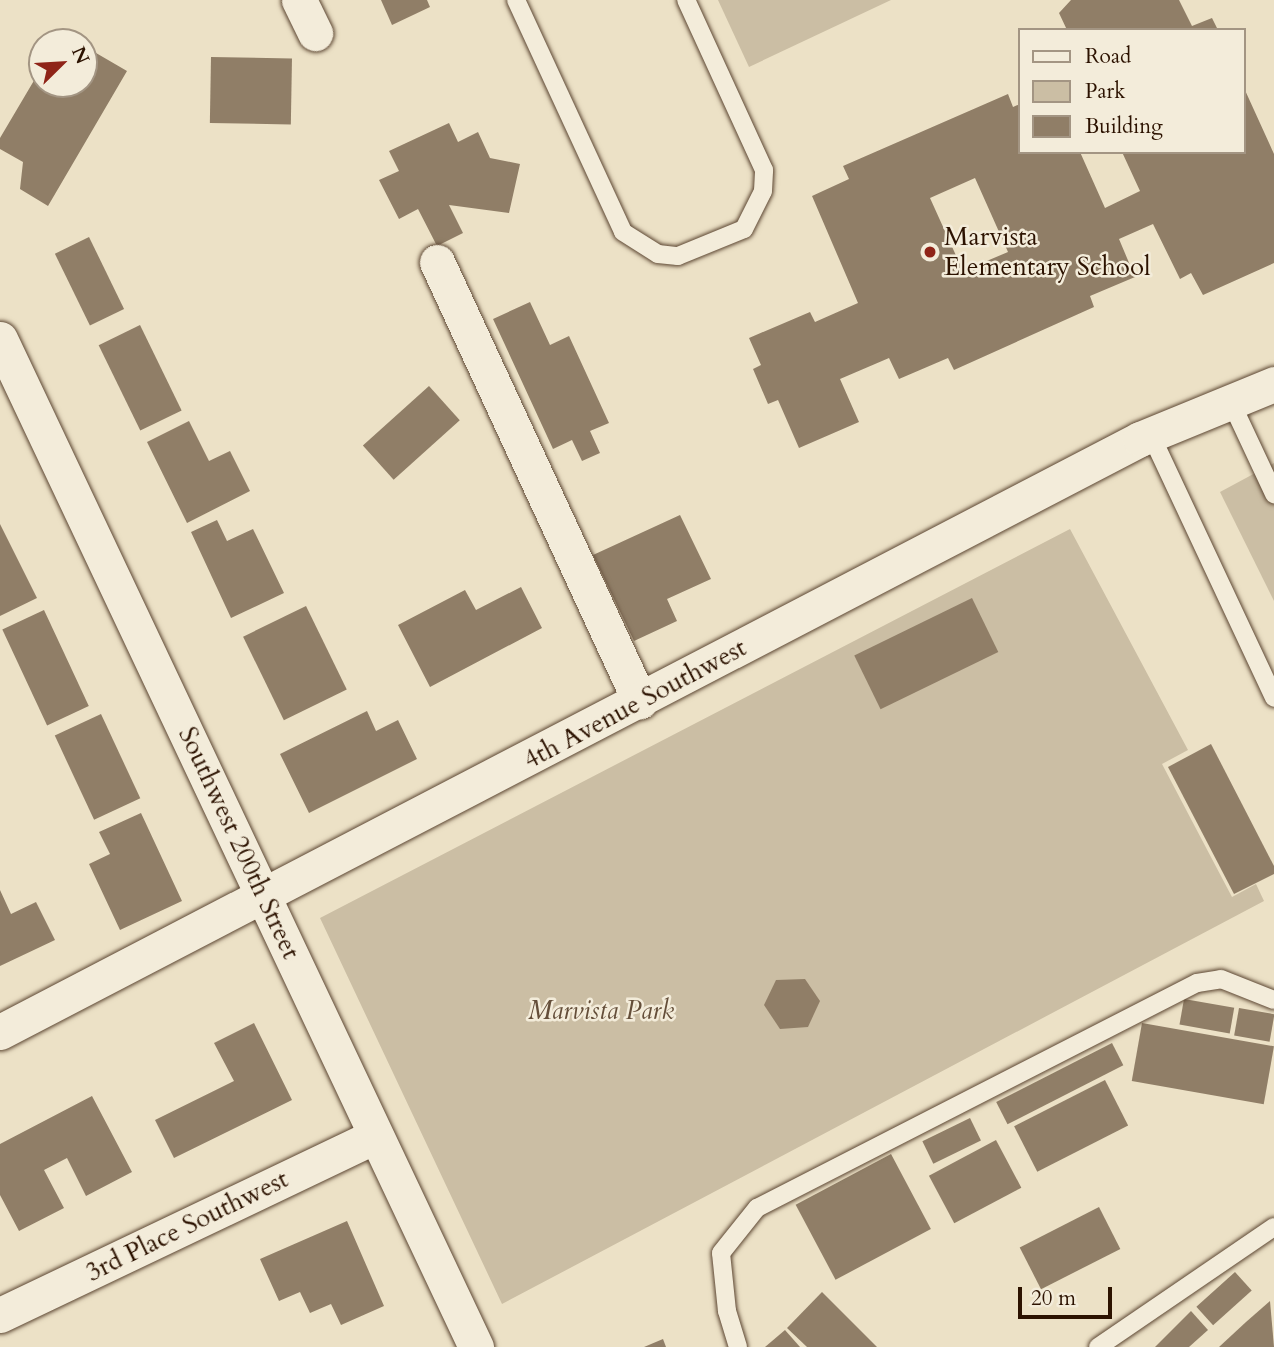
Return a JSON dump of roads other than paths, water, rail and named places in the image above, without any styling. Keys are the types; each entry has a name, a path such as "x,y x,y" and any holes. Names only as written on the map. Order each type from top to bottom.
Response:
{"street":[{"path":"299,0 315,33"},
{"path":"437,262 640,701"},
{"name":"Southwest 200th Street","path":"0,339 265,897 374,1137 476,1347"},
{"name":"4th Avenue Southwest","path":"0,1032 265,897 1151,435 1274,384"},
{"name":"3rd Place Southwest","path":"0,1315 374,1137"}],"lane":[{"path":"516,0 623,232 657,254 678,256 744,229 757,212 764,170 686,0"},
{"path":"1231,402 1274,494"},
{"path":"1151,435 1274,698"},
{"path":"738,1347 727,1311 721,1253 757,1208 1198,983 1221,979 1274,1000"},
{"path":"1098,1347 1274,1227"}],"place":[{"name":"Marvista Elementary School","path":"930,252"}],"park label":[{"name":"Marvista Park","path":"601,1011"}]}
